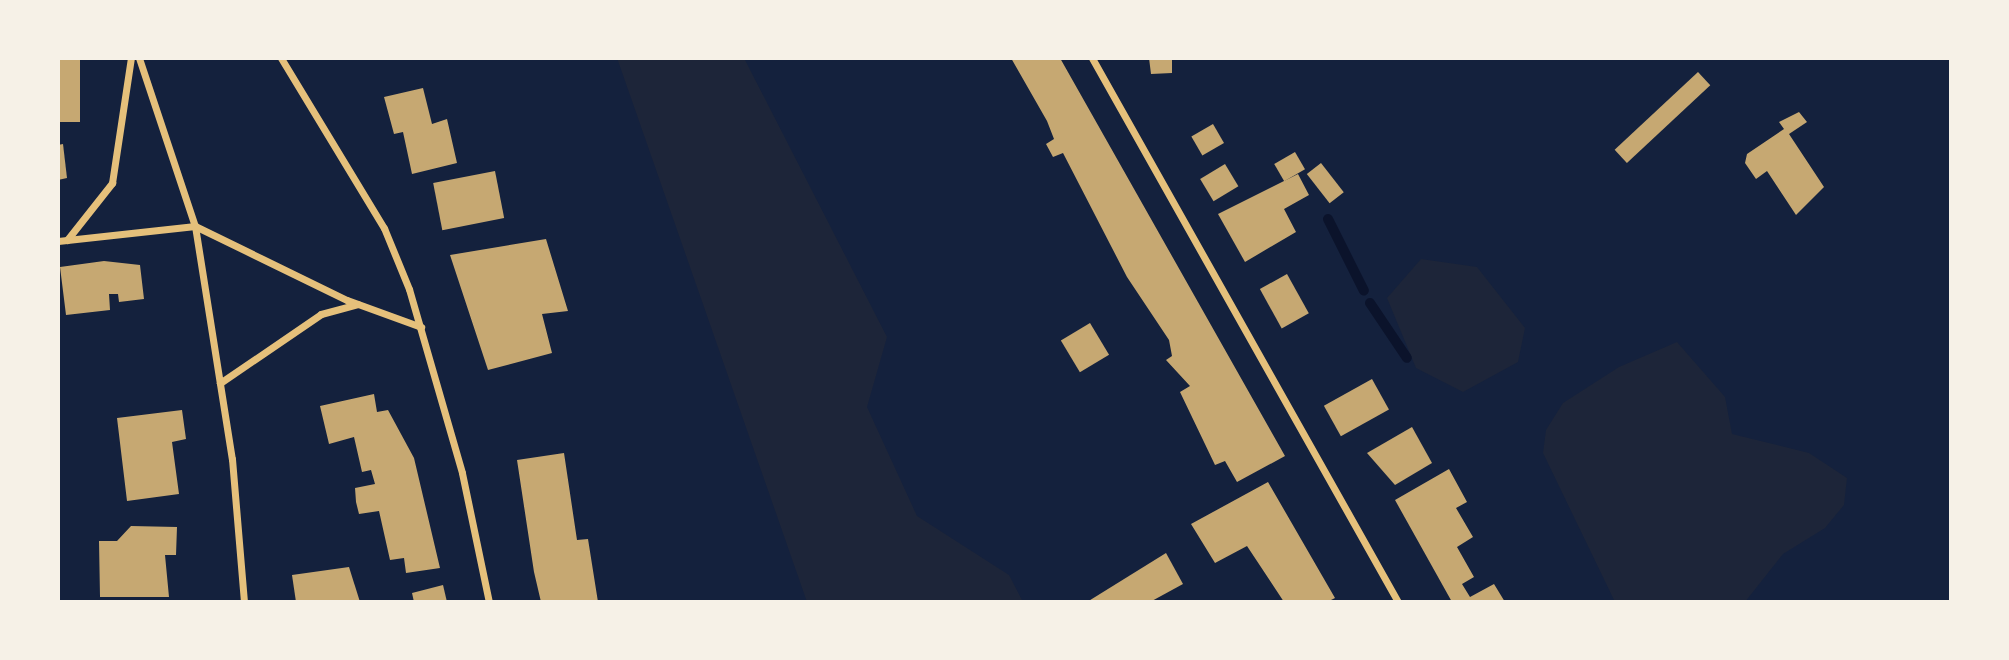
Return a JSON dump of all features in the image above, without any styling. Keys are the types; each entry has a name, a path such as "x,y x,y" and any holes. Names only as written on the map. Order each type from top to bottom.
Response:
{"street":[{"path":"62,240 112,183 131,58"},
{"path":"139,58 195,226 220,383 244,602"},
{"path":"281,58 384,229 421,327 463,473 489,602"},
{"path":"1092,58 1398,602"},
{"path":"62,240 195,226 358,304 421,327"},
{"path":"220,383 321,314 358,304"}],"shaded area":[{"path":"617,58 744,58 887,337 867,407 917,516 1009,575 1023,602 807,602"},
{"path":"1421,259 1477,267 1525,328 1518,362 1463,392 1416,368 1387,298"},
{"path":"1677,342 1725,397 1732,434 1809,453 1847,478 1844,505 1825,528 1783,554 1745,602 1615,602 1543,453 1546,430 1563,403 1619,367"}],"building":[{"path":"58,58 80,58 80,122 58,122"},
{"path":"1011,58 1060,58 1285,456 1237,482 1225,461 1215,465 1180,392 1190,386 1166,360 1172,356 1169,340 1127,277 1063,153 1053,157 1046,144 1054,139 1047,121"},
{"path":"1149,58 1172,58 1172,73 1151,74"},
{"path":"1698,72 1710,85 1627,163 1615,150"},
{"path":"423,88 432,124 447,119 457,163 412,174 403,132 394,134 384,97"},
{"path":"1799,112 1807,122 1789,134 1824,187 1796,215 1767,171 1756,179 1745,163 1747,154 1784,129 1779,122"},
{"path":"1213,124 1224,143 1202,156 1191,136"},
{"path":"63,144 67,178 58,180 58,145"},
{"path":"1295,152 1305,169 1284,181 1274,164"},
{"path":"1321,163 1344,192 1330,203 1307,174"},
{"path":"1225,164 1238,186 1214,201 1200,179"},
{"path":"495,171 504,218 442,230 433,183"},
{"path":"1298,174 1309,195 1284,209 1296,232 1245,262 1218,214"},
{"path":"546,239 568,311 542,314 552,353 488,370 450,255"},
{"path":"104,261 140,265 144,299 119,302 118,294 109,294 110,310 66,315 60,267"},
{"path":"1287,274 1309,313 1282,328 1260,289"},
{"path":"1090,323 1109,355 1080,372 1061,341"},
{"path":"1372,379 1389,410 1341,436 1324,406"},
{"path":"374,394 377,412 388,410 414,458 440,568 406,573 404,558 390,560 379,511 359,514 355,488 375,484 371,470 362,472 354,437 329,444 320,406"},
{"path":"182,410 186,439 172,442 179,494 127,501 117,418"},
{"path":"1412,427 1432,463 1395,485 1367,453"},
{"path":"564,453 577,540 588,539 598,602 541,602 534,572 517,460"},
{"path":"1449,469 1467,502 1456,508 1473,537 1457,547 1474,577 1462,584 1470,597 1494,584 1505,602 1452,602 1395,500"},
{"path":"1268,482 1335,598 1327,602 1284,602 1247,546 1215,563 1191,524"},
{"path":"131,526 177,527 176,555 165,555 169,597 100,597 99,541 117,541"},
{"path":"1166,553 1183,584 1150,602 1087,602"},
{"path":"349,567 360,602 296,602 292,575"},
{"path":"443,585 447,602 414,602 412,593"}],"waterway":[{"path":"1328,219 1364,291"},
{"path":"1370,303 1407,358"}]}
